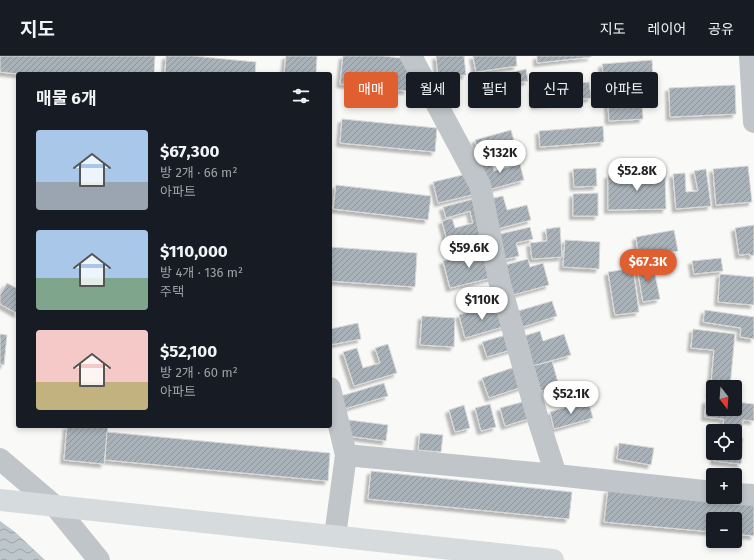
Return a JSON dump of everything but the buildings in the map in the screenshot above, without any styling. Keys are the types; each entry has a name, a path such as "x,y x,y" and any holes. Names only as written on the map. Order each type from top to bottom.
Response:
{"main road":[{"path":"0,500 553,560"}],"street":[{"path":"411,56 480,185 498,280 537,416 556,475"},
{"path":"750,56 754,122"},
{"path":"332,396 346,455 335,536"},
{"path":"346,455 706,491"},
{"path":"0,459 55,506 99,560"},
{"path":"742,494 754,495"}],"water":[{"path":"0,521 15,532 45,560 0,560"}]}
